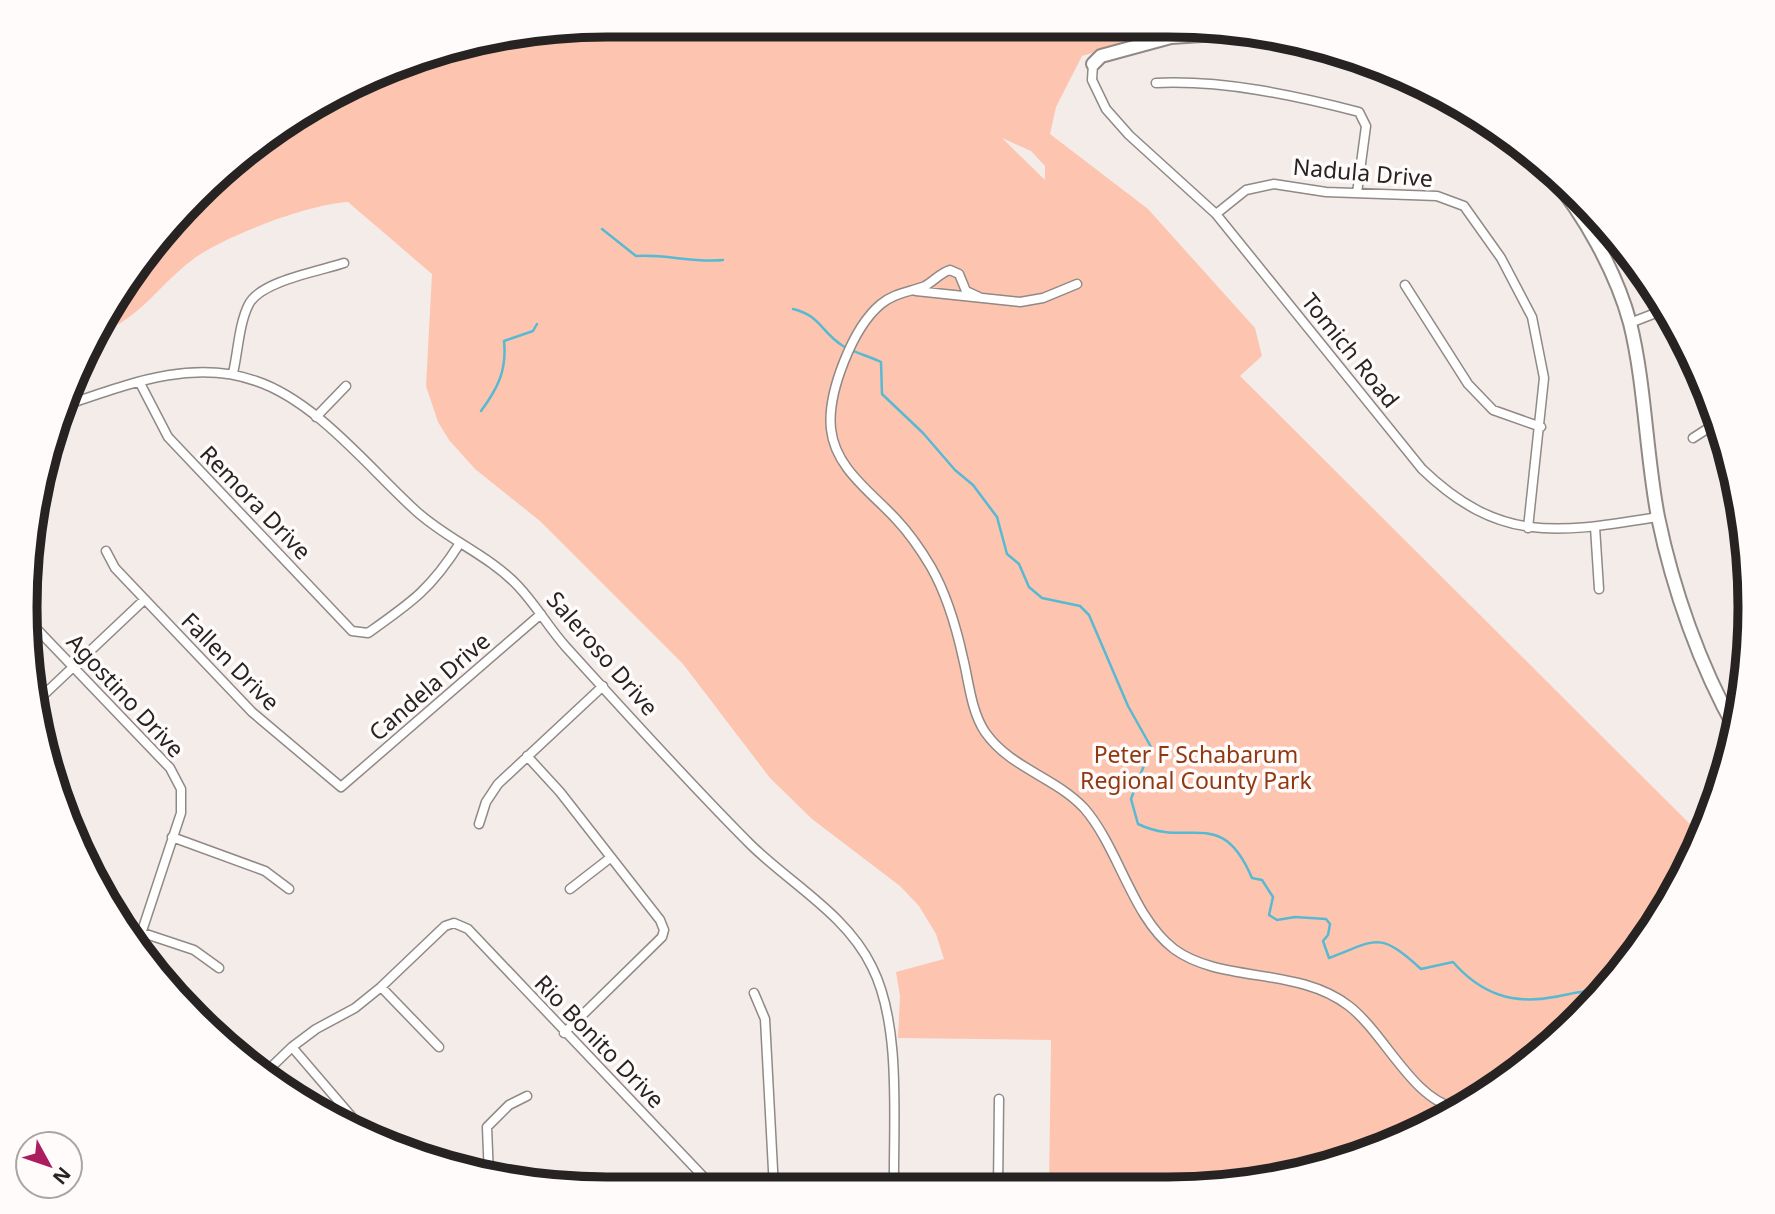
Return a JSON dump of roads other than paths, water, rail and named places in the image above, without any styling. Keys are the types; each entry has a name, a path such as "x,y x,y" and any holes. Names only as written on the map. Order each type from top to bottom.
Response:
{"street":[{"path":"1093,64 1101,56 1171,37"},
{"name":"Tomich Road","path":"1093,64 1092,80 1106,109 1129,135 1216,214 1422,469 1451,496 1485,516 1528,528 1595,527 1658,517"},
{"path":"1156,83 1202,81 1214,87 1289,94 1359,112 1366,126 1357,193"},
{"name":"Nadula Drive","path":"1216,214 1246,190 1273,184 1326,192 1437,196 1464,206 1501,258 1532,317 1544,378 1541,428 1528,528"},
{"path":"1572,205 1587,226 1630,323 1658,517 1701,660 1728,713"},
{"path":"233,373 246,311 253,297 265,288 344,263"},
{"path":"979,297 966,291 961,277 953,270 881,303 863,323 849,354 831,404 830,426 835,447 850,472 898,522 933,570 953,618 975,710 992,741 1016,762 1060,788 1082,807 1100,831 1154,928 1175,949 1206,964 1297,982 1328,993 1357,1013 1432,1099 1446,1104"},
{"path":"910,290 1027,301 1077,284"},
{"path":"1405,285 1468,384 1493,410 1541,428"},
{"path":"1630,323 1656,313"},
{"name":"Saleroso Drive","path":"75,402 159,376 194,371 233,373 276,389 316,417 417,513 505,573 603,686 750,844 842,925 865,954 887,1009 894,1177"},
{"name":"Remora Drive","path":"140,383 168,437 352,631 368,633 428,589 460,543"},
{"path":"316,417 346,386"},
{"path":"1693,438 1709,428"},
{"path":"1595,527 1599,589"},
{"name":"Fallen Drive","path":"106,551 115,568 144,600 252,712 341,787"},
{"path":"44,694 144,600"},
{"name":"Candela Drive","path":"341,787 541,614"},
{"name":"Agostino Drive","path":"38,630 177,779 181,789 181,813 141,934"},
{"path":"480,824 486,802 498,784 603,686"},
{"path":"527,756 560,792 664,930 662,937 564,1033"},
{"path":"172,837 265,871 289,889"},
{"path":"570,889 610,858"},
{"name":"Rio Bonito Drive","path":"381,987 444,926 454,923 468,929 703,1177"},
{"path":"142,937 194,950 219,968"},
{"path":"271,1067 292,1047 355,1008 381,987 439,1047"},
{"path":"754,993 765,1019 773,1177"},
{"path":"292,1047 351,1116"},
{"path":"488,1164 487,1127 509,1105 527,1096"},
{"path":"998,1177 999,1099"}],"waterway":[{"path":"602,229 636,256 723,260"},
{"path":"793,309 815,320 843,346 881,362 882,394 923,433 955,470 973,485 997,517 1007,554 1019,564 1029,587 1042,598 1080,606 1089,615 1128,706 1151,747 1131,799 1138,824 1157,831 1216,835 1228,842 1240,856 1252,878 1262,880 1273,897 1269,915 1277,920 1295,917 1326,919 1330,924 1328,935 1323,941 1329,958 1377,942 1395,948 1421,969 1453,962 1486,989 1511,998 1539,999 1589,991"},
{"path":"481,411 503,370 504,341 533,331 537,324"}],"park label":[{"name":"Peter F Schabarum Regional County Park","path":"1196,767"}]}
